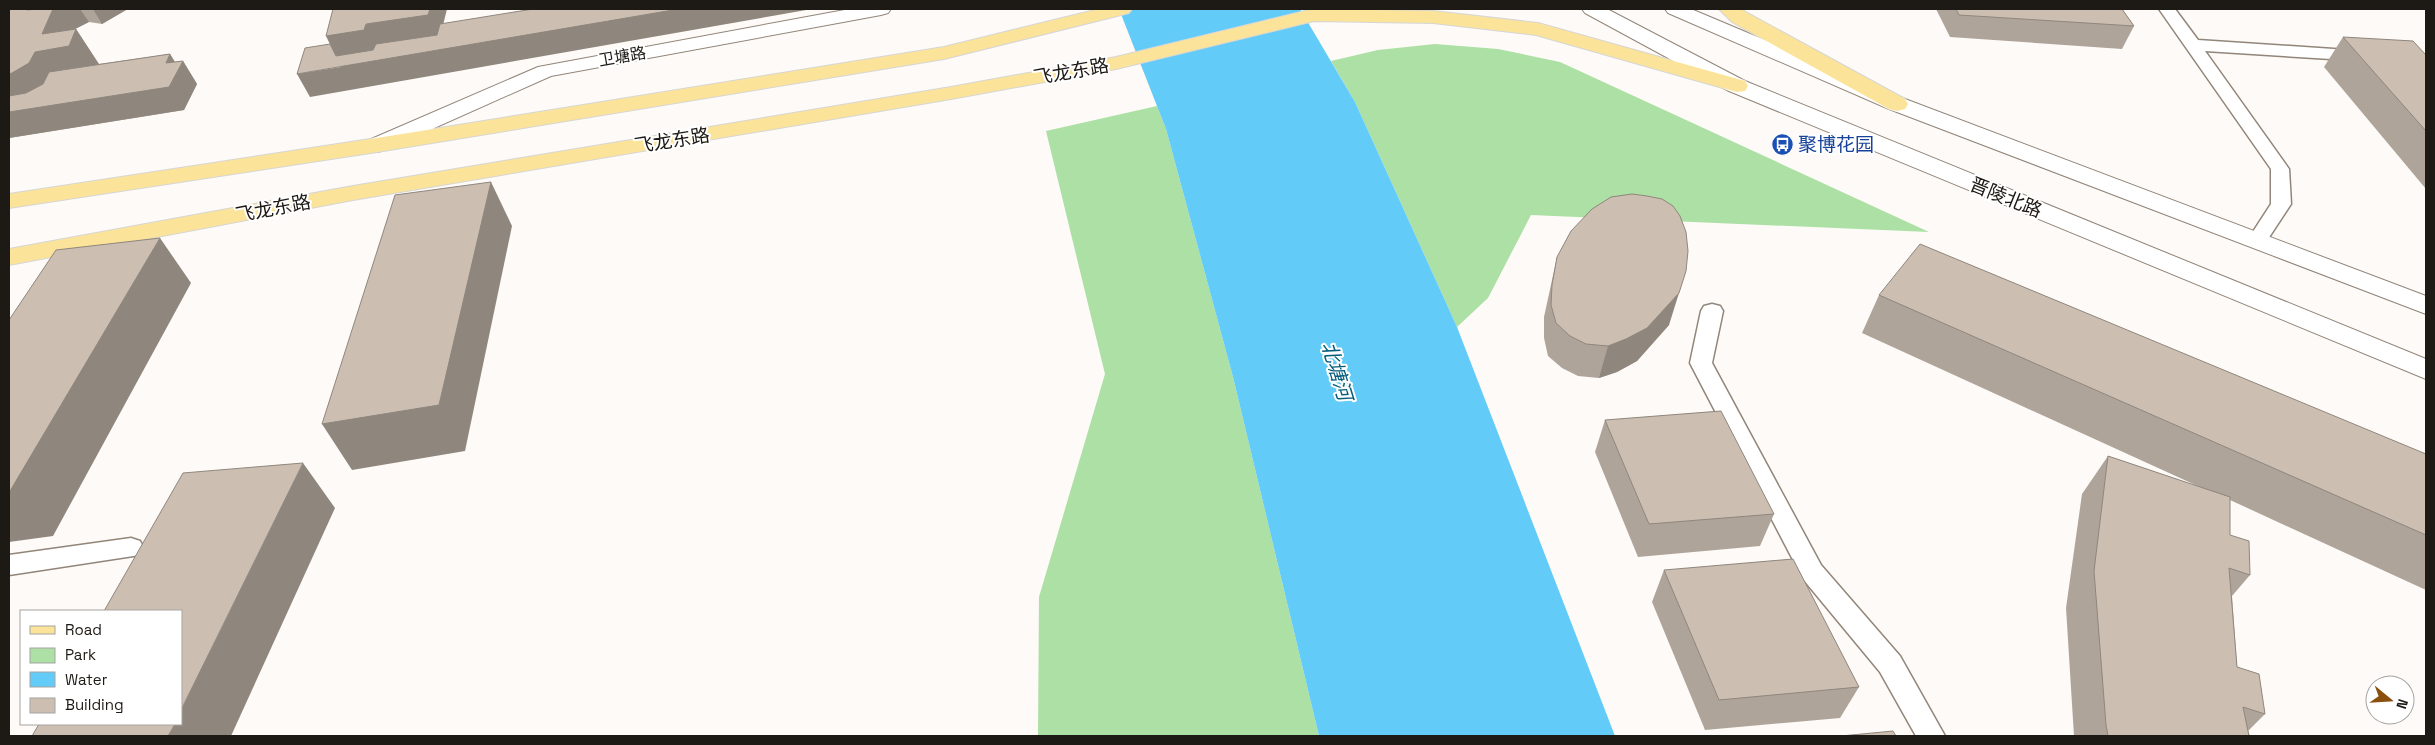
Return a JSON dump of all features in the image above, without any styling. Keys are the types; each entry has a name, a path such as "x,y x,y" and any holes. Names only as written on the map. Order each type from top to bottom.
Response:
{"main road":[{"name":"卫塘路","path":"377,146 545,71 881,9"},
{"name":"晋陵北路","path":"1592,9 1737,86 2426,370"},
{"path":"1675,9 1897,104 2426,305"},
{"path":"1729,9 1739,18 1897,104"},
{"path":"9,202 377,146 944,53 1116,10"},
{"name":"飞龙东路","path":"9,257 353,193 951,93 1116,63 1323,12 1433,17 1538,30 1737,86"}],"lane":[{"path":"2167,9 2280,169 2281,204 2257,240"},
{"path":"2193,45 2378,56"},
{"path":"1712,311 1701,363 1812,572 1890,664 1931,736"},
{"path":"9,565 131,548"}],"green space":[{"path":"1435,44 1498,49 1560,62 1929,232 1531,215 1488,298 1457,327 1355,102 1331,61 1378,50"},
{"path":"1157,106 1166,129 1233,377 1319,736 1038,736 1039,597 1105,374 1046,131"}],"water":[{"name":"北塘河","path":"1119,9 1300,9 1355,102 1457,327 1615,736 1319,736 1233,377 1166,129"}],"building":[{"path":"9,9 53,9 42,34 76,29 69,46 35,52 29,63 9,74"},
{"path":"333,9 430,9 428,15 366,24 364,30 326,36"},
{"path":"533,9 679,9 297,74 305,48 330,44 336,56 373,50 376,44 437,35 440,24"},
{"path":"1956,9 2122,9 2134,26 1959,15"},
{"path":"2343,37 2413,41 2426,55 2426,131"},
{"path":"170,54 166,63 183,61 169,87 9,112 9,96 26,93 43,84 49,72"},
{"path":"491,182 439,405 322,424 395,195"},
{"path":"1632,194 1662,199 1673,206 1680,216 1686,232 1688,251 1686,271 1679,293 1647,328 1608,346 1586,344 1570,336 1556,323 1551,305 1557,257 1571,231 1592,209 1611,197"},
{"path":"160,238 9,491 9,320 56,250"},
{"path":"1920,244 2426,454 2426,535 1879,295"},
{"path":"1721,411 1774,514 1649,524 1605,420"},
{"path":"2108,456 2230,497 2230,535 2249,541 2250,575 2229,568 2237,667 2259,674 2265,714 2243,707 2249,736 2108,736 2094,571"},
{"path":"303,463 182,708 182,610 105,610 183,473"},
{"path":"1793,559 1859,687 1719,700 1664,570"},
{"path":"38,725 174,725 168,736 32,736"},
{"path":"1893,731 1896,736 1841,736"}],"place":[{"name":"聚博花园","path":"1782,144"}]}
